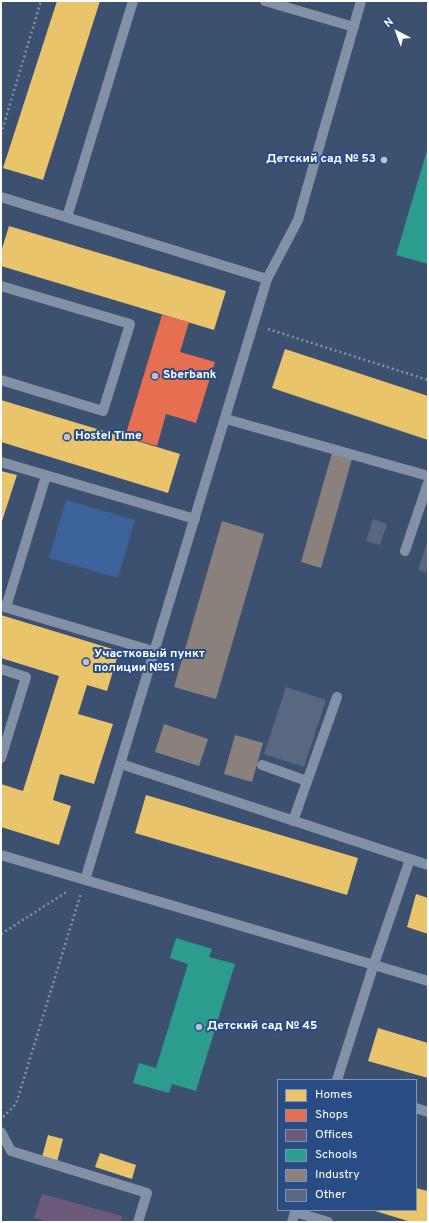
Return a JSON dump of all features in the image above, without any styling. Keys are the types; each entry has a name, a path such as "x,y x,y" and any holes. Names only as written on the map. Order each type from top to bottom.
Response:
{"lane":[{"path":"67,218 133,1"},
{"path":"265,1 354,27"},
{"path":"85,880 121,764 153,651 226,419 267,279 298,220 361,1"},
{"path":"1,197 267,279"},
{"path":"1,286 130,324 103,411 1,380"},
{"path":"226,419 428,476"},
{"path":"1,462 195,519"},
{"path":"46,476 4,607 153,651"},
{"path":"405,551 428,483"},
{"path":"1,670 26,677 1,758"},
{"path":"293,821 337,697"},
{"path":"121,764 428,865"},
{"path":"262,765 307,781"},
{"path":"1,855 428,981"},
{"path":"337,1079 374,964 410,859"},
{"path":"417,1108 428,1112"},
{"path":"1,1132 11,1151 147,1193 138,1222"},
{"path":"295,1215 328,1222"}],"path":[{"path":"1,134 41,1"},
{"path":"254,324 428,380"},
{"path":"1,934 85,880"},
{"path":"1,1118 16,1104 85,880"}],"shaded area":[{"path":"66,500 135,520 118,578 49,558"}],"building: Homes":[{"path":"57,1 100,1 43,180 3,168"},
{"path":"9,226 226,291 214,330 1,266 1,252"},
{"path":"285,349 428,396 428,440 272,388"},
{"path":"1,400 180,454 168,493 1,442"},
{"path":"1,471 17,475 1,524"},
{"path":"1,615 119,651 107,691 87,685 78,714 113,724 94,784 60,774 53,800 71,806 59,845 1,827 1,784 23,791 59,676 1,658"},
{"path":"146,795 358,858 347,895 135,833"},
{"path":"416,894 428,898 428,934 407,927"},
{"path":"378,1028 428,1043 428,1078 368,1061"},
{"path":"48,1135 63,1139 57,1162 42,1157"},
{"path":"100,1153 136,1165 132,1179 95,1167"},
{"path":"417,1188 428,1191 428,1222 411,1222 375,1211 417,1211"}],"building: Shops":[{"path":"162,315 189,322 180,352 215,362 196,423 166,414 157,446 125,437"}],"building: Offices":[{"path":"42,1194 122,1216 121,1222 48,1222 34,1218"}],"building: Schools":[{"path":"428,147 428,264 396,255"},
{"path":"176,938 212,949 209,957 235,964 196,1091 172,1084 169,1093 133,1083 139,1063 156,1068 188,964 170,958"}],"building: Industry":[{"path":"332,453 352,459 321,568 301,562"},
{"path":"222,521 264,534 216,699 174,687"},
{"path":"164,724 208,739 199,766 155,752"},
{"path":"235,735 263,743 252,782 224,774"}],"building: Other":[{"path":"373,519 387,524 380,545 366,541"},
{"path":"428,540 428,573 418,570"},
{"path":"286,687 326,700 304,767 264,754"}],"place":[{"name":"Детский сад № 53","path":"384,160"},
{"name":"Sberbank","path":"155,376"},
{"name":"Hostel Time","path":"67,437"},
{"name":"Участковый пункт полиции №51","path":"86,662"},
{"name":"Детский сад № 45","path":"199,1027"}]}
